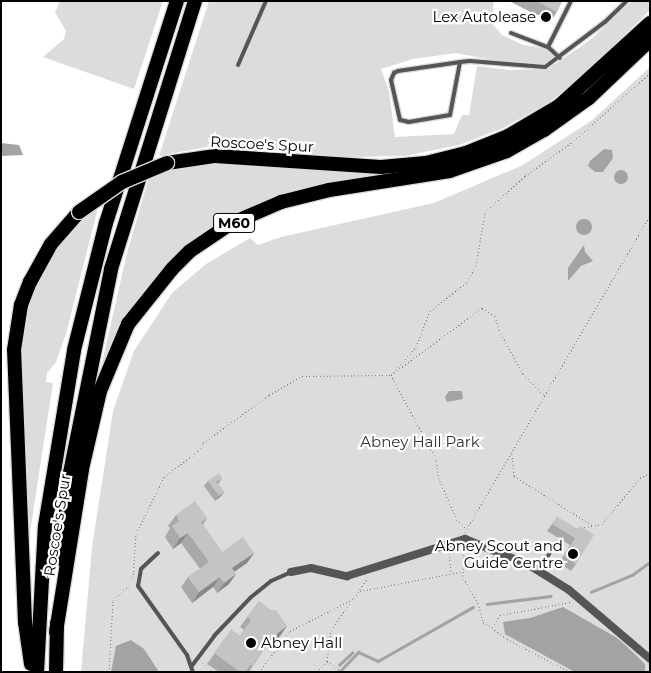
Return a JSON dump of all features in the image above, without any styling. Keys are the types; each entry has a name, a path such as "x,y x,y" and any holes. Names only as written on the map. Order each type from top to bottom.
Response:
{"highway":[{"path":"37,672 45,526 74,350 106,223 177,1"},
{"name":"M60","path":"56,672 56,632 70,473 99,318 123,227 195,1"},
{"name":"Roscoe's Spur","path":"33,672 25,622 14,350 20,311 30,282 51,244 79,212 122,182 167,163 215,156 381,167 426,162 466,153 508,136 559,106 650,23"},
{"name":"Roscoe's Spur","path":"56,632 82,469 100,390 128,324 172,269 190,251 230,224 281,202 329,190 450,171 507,151 544,130 589,98 650,40"}],"street":[{"path":"291,572 311,568 347,576 447,543 465,539 538,571 573,593 650,659"}],"lane":[{"path":"238,66 266,1"},
{"path":"548,47 571,1"},
{"path":"460,62 450,115 409,122 400,120 391,80 394,73 460,62 545,67 560,58 627,1"},
{"path":"511,33 548,47 560,58"},
{"path":"538,571 551,550"},
{"path":"158,553 141,569 138,586 187,655 193,672"},
{"path":"191,667 214,636 250,598 272,581 291,572"}],"path":[{"path":"391,375 416,347 430,311 467,282 476,266 485,212 525,176 571,143 650,73"},
{"path":"463,576 465,527 512,454 650,216"},
{"path":"109,672 113,600 132,584 136,534 164,477 198,451 203,443 269,395 302,376 391,375 438,343 478,308 495,316 499,330 523,374 538,392 546,396"},
{"path":"391,375 436,459 440,479 457,520 465,527"},
{"path":"512,454 514,476 593,525"},
{"path":"570,535 575,528 602,524 640,478 650,473"},
{"path":"551,550 561,548 566,542"},
{"path":"447,543 451,572"},
{"path":"317,672 327,661 331,630 368,580 369,569"},
{"path":"360,591 384,584 395,586 451,572 460,572 483,622 570,672"},
{"path":"258,672 290,631 353,599"},
{"path":"492,628 500,614 571,602"},
{"path":"197,659 214,672"},
{"path":"327,661 339,666 342,672"}],"green space":[{"path":"60,1 163,1 134,89 43,57 64,39 66,31 55,12"},
{"path":"209,1 494,1 491,22 502,35 523,45 545,48 555,57 541,65 523,66 456,53 413,59 381,69 389,91 395,137 454,134 462,115 469,115 477,66 510,70 548,69 590,40 632,1 650,1 650,10 592,67 547,104 503,128 459,145 404,156 343,157 216,145 159,156"},
{"name":"Abney Hall Park","path":"650,67 650,672 81,672 92,547 113,411 134,351 172,293 206,264 250,238 258,245 281,237 434,203 523,165 591,121"},
{"path":"211,162 337,171 391,171 391,175 228,220 127,316 98,380 127,253 150,174"},
{"path":"99,204 66,334 56,362 47,373 46,382 53,383 30,532 20,344 29,299 56,245"}],"shaded area":[{"path":"1,143 19,145 23,155 1,156"},
{"path":"604,149 612,150 613,158 603,172 595,172 588,166 590,161"},
{"path":"618,170 624,170 628,177 624,184 618,184 614,180 614,174"},
{"path":"584,219 590,221 592,227 590,233 584,235 578,233 576,227 578,221"},
{"path":"584,245 585,252 593,261 581,266 568,281 568,268"},
{"path":"449,391 462,391 463,399 447,402 445,397"},
{"path":"563,607 619,639 645,664 645,672 575,672 505,634 503,622 530,618"},
{"path":"131,640 144,649 159,672 111,672 116,646"}],"building":[{"path":"536,1 562,1 557,12"},
{"path":"219,473 222,478 216,482 224,492 219,496 208,481"},
{"path":"195,501 207,518 201,522 222,552 243,537 254,553 232,568 236,574 224,583 220,577 199,592 188,577 209,562 188,533 180,538 172,526 179,521 176,515"},
{"path":"557,517 578,530 580,526 594,535 576,564 564,556 575,538 552,524"},
{"name":"Abney Hall","path":"259,601 271,610 276,610 287,626 268,641 252,666 250,665 245,672 240,672 214,653 231,630 240,636 251,620 247,617"}],"waterway":[{"path":"591,592 632,575 650,562"},
{"path":"487,604 550,596"},
{"path":"339,672 358,652 378,661 473,607"},
{"path":"339,665 352,653"}],"place":[{"name":"Lex Autolease","path":"546,17"},
{"name":"Abney Scout and Guide Centre","path":"573,554"},
{"name":"Abney Hall","path":"251,643"}]}
